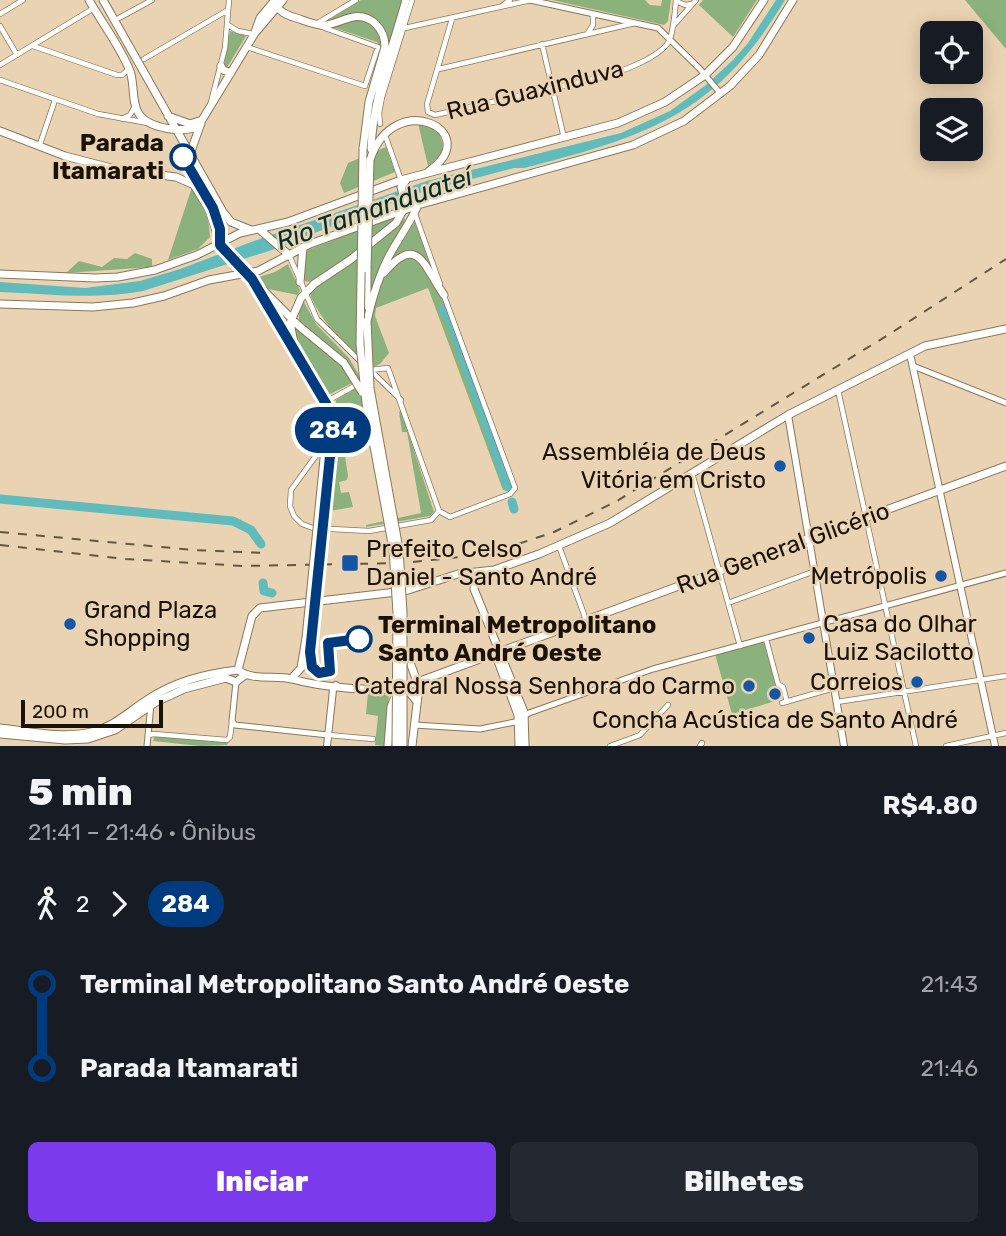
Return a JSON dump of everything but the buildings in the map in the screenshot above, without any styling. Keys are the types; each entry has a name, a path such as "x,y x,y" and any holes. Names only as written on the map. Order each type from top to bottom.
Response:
{"main road":[{"path":"89,0 129,69 135,105 140,116 152,124 193,129 205,115 254,33 276,3 283,0"},
{"path":"103,0 229,220 268,236 289,255"},
{"path":"403,746 403,612 399,549 370,388 367,321 370,160 367,149 378,93 406,0"},
{"path":"0,274 118,277 175,264 255,230 300,218 427,173 609,126 642,114 706,77 733,47 764,0"},
{"path":"0,303 93,307 124,304 164,296 209,280 250,276 303,247 411,207 633,145 684,121 719,92 759,55 793,0"},
{"path":"276,3 282,12 315,24 329,24 355,17 366,18 379,27 384,37 384,51 366,113 360,321 366,402 393,549 397,613 396,746"},
{"path":"221,66 223,70 231,73"},
{"path":"168,116 190,124 198,122 205,115"},
{"path":"190,155 205,115"},
{"path":"370,160 376,144 390,129 419,120 429,121 438,126 446,139 446,150 442,160 427,173"},
{"path":"0,131 39,148 102,166 176,177 196,187 212,216 221,246 291,319 344,363 366,402"},
{"path":"176,177 194,176 205,180"},
{"path":"367,321 379,279 405,230 411,207 403,182"},
{"path":"296,353 290,331 291,319 305,293 396,223 411,207"},
{"path":"300,282 303,247"},
{"path":"379,279 393,262 405,254 414,255 425,261 444,295"},
{"path":"250,276 326,406 328,421 302,666 291,679"},
{"path":"226,678 236,682 242,672 251,618 257,609 405,591 455,575 500,568 559,546 610,523 788,415 928,345 1006,329"},
{"path":"910,354 995,746"},
{"path":"788,415 844,746"},
{"name":"Rua General Glicério","path":"401,688 1006,466"},
{"path":"481,572 474,589 521,718 525,746"},
{"path":"412,746 419,690 411,665 433,676"},
{"path":"0,734 65,743 88,739 110,732 151,701 242,672"},
{"path":"0,728 58,734 86,733 113,724 189,679 242,672 385,690 401,688 417,702"},
{"path":"327,746 333,690 336,685"},
{"path":"388,746 391,703 401,688"},
{"path":"519,746 521,718"}],"street":[{"path":"0,14 13,3 23,0"},
{"path":"119,18 152,0"},
{"path":"205,115 221,66 229,0"},
{"path":"315,24 356,0"},
{"path":"380,124 380,108 412,0"},
{"path":"499,9 510,0"},
{"path":"405,29 531,0 658,28 719,92"},
{"path":"670,38 676,1 687,6 695,2"},
{"path":"672,26 695,2"},
{"path":"0,65 94,8"},
{"path":"144,59 229,9"},
{"path":"588,33 593,26 593,13"},
{"path":"217,17 238,31 254,33"},
{"path":"452,19 438,69 636,23"},
{"path":"247,47 365,86 378,47 315,24"},
{"path":"0,26 17,55"},
{"name":"Rua Guaxinduva","path":"438,69 426,104 428,112 435,115 603,77 627,69 660,50 670,38"},
{"path":"542,44 564,138"},
{"path":"33,46 117,75 122,75 129,69"},
{"path":"0,80 98,114 152,124"},
{"path":"39,148 55,100"},
{"path":"121,119 132,113 135,105"},
{"path":"386,138 403,182"},
{"path":"385,367 388,368 401,400 439,511 450,517 510,494 515,488 411,207"},
{"path":"289,255 319,322 401,400"},
{"path":"351,353 366,379"},
{"path":"913,366 1006,403"},
{"path":"385,367 378,377 366,379 331,398 326,406 315,457 291,490 290,506 298,520 313,528 369,531 431,520 439,511"},
{"path":"370,370 385,367"},
{"path":"838,389 916,746"},
{"path":"692,473 740,646"},
{"path":"559,546 586,620"},
{"path":"728,603 815,571"},
{"path":"414,725 480,729 521,718 653,669 1006,573"},
{"path":"766,639 778,684 783,687 785,702 835,688"},
{"path":"837,702 1006,676"},
{"path":"148,735 228,740 236,682"},
{"path":"147,746 151,701"},
{"path":"610,746 640,735 668,705"},
{"path":"232,722 240,726 373,739"},
{"path":"946,746 1006,733"}],"green space":[{"path":"361,0 404,0 387,51 387,39 383,29 366,14 327,21"},
{"path":"552,0 645,0 650,5 661,6 662,0 671,0 668,21 664,25"},
{"path":"703,0 757,0 733,37 699,5"},
{"path":"965,0 1006,0 1006,49 983,21"},
{"path":"358,19 377,30 381,39 381,51 377,42 332,27"},
{"path":"230,31 246,36 226,69 224,65"},
{"path":"418,123 430,126 438,132 442,142 442,154 428,166"},
{"path":"386,147 395,172 344,193 340,183 348,163"},
{"path":"192,187 208,216 210,237 198,249 168,260"},
{"path":"392,218 394,221 358,250 310,282 305,281 303,260 308,250"},
{"path":"405,218 404,227 387,251 394,255 415,222 433,271 418,254 408,252 396,256 400,261 409,258 422,266 448,312 510,484 507,489 503,490 428,288 376,308 375,316 389,353 380,364 373,367 336,335 310,294 313,289 373,247"},
{"path":"394,230 398,234 391,246 376,260 376,247"},
{"path":"323,248 334,250 337,260 324,271 316,268 309,255"},
{"path":"135,253 152,259 152,267 66,273 79,261 102,267 114,258 127,259"},
{"path":"288,264 300,290 298,295 268,289 258,280 259,277"},
{"path":"348,270 355,284 347,309 354,315 355,329 350,329 341,312 325,305 315,295 325,284 332,285"},
{"path":"304,302 316,324 349,358 360,377 328,395 296,342 294,327 309,339 314,333 299,320 299,311"},
{"path":"364,383 370,411 336,430 336,400"},
{"path":"401,411 434,512 430,516 366,527 421,513 407,432 402,432"},
{"path":"351,427 343,443 348,476 347,480 339,482 341,493 349,492 353,507 330,511 336,454 344,434"},
{"path":"762,642 783,694 779,700 732,714 715,654"},
{"path":"368,692 389,695 384,746 375,745 378,716 366,714"},
{"path":"155,736 228,743 200,746 153,741"}],"water":[{"name":"Rio Tamanduateí","path":"776,0 785,0 759,39 732,70 705,95 675,115 642,131 568,156 419,193 401,203 394,202 380,207 272,250 143,291 89,296 0,292 0,282 85,288 140,281 427,181 621,133 670,111 706,85 748,43"}],"waterway":[{"path":"443,309 451,323 508,487"},
{"path":"0,499 233,521 251,530 261,544"},
{"path":"512,502 514,509"},
{"path":"263,583 264,591 272,593"}],"railway":[{"path":"0,545 126,559 243,566 404,563 488,554 554,532 617,501 888,335 1006,259"},
{"path":"0,532 194,550 265,553"}],"bus line":[{"name":"284","path":"183,157 218,219 218,242 252,279 334,417 310,652 312,667 319,673 330,671 328,643 359,639"}],"place":[{"name":"Parada Itamarati","path":"183,157"},
{"name":"Assembléia de Deus Vitória em Cristo","path":"780,466"},
{"name":"Prefeito Celso Daniel - Santo André","path":"350,563"},
{"name":"Metrópolis","path":"941,576"},
{"name":"Grand Plaza Shopping","path":"70,624"},
{"name":"Casa do Olhar Luiz Sacilotto","path":"809,638"},
{"name":"Terminal Metropolitano Santo André Oeste","path":"359,639"},
{"name":"Correios","path":"917,682"},
{"name":"Catedral Nossa Senhora do Carmo","path":"749,686"},
{"name":"Concha Acústica de Santo André","path":"775,694"}]}
